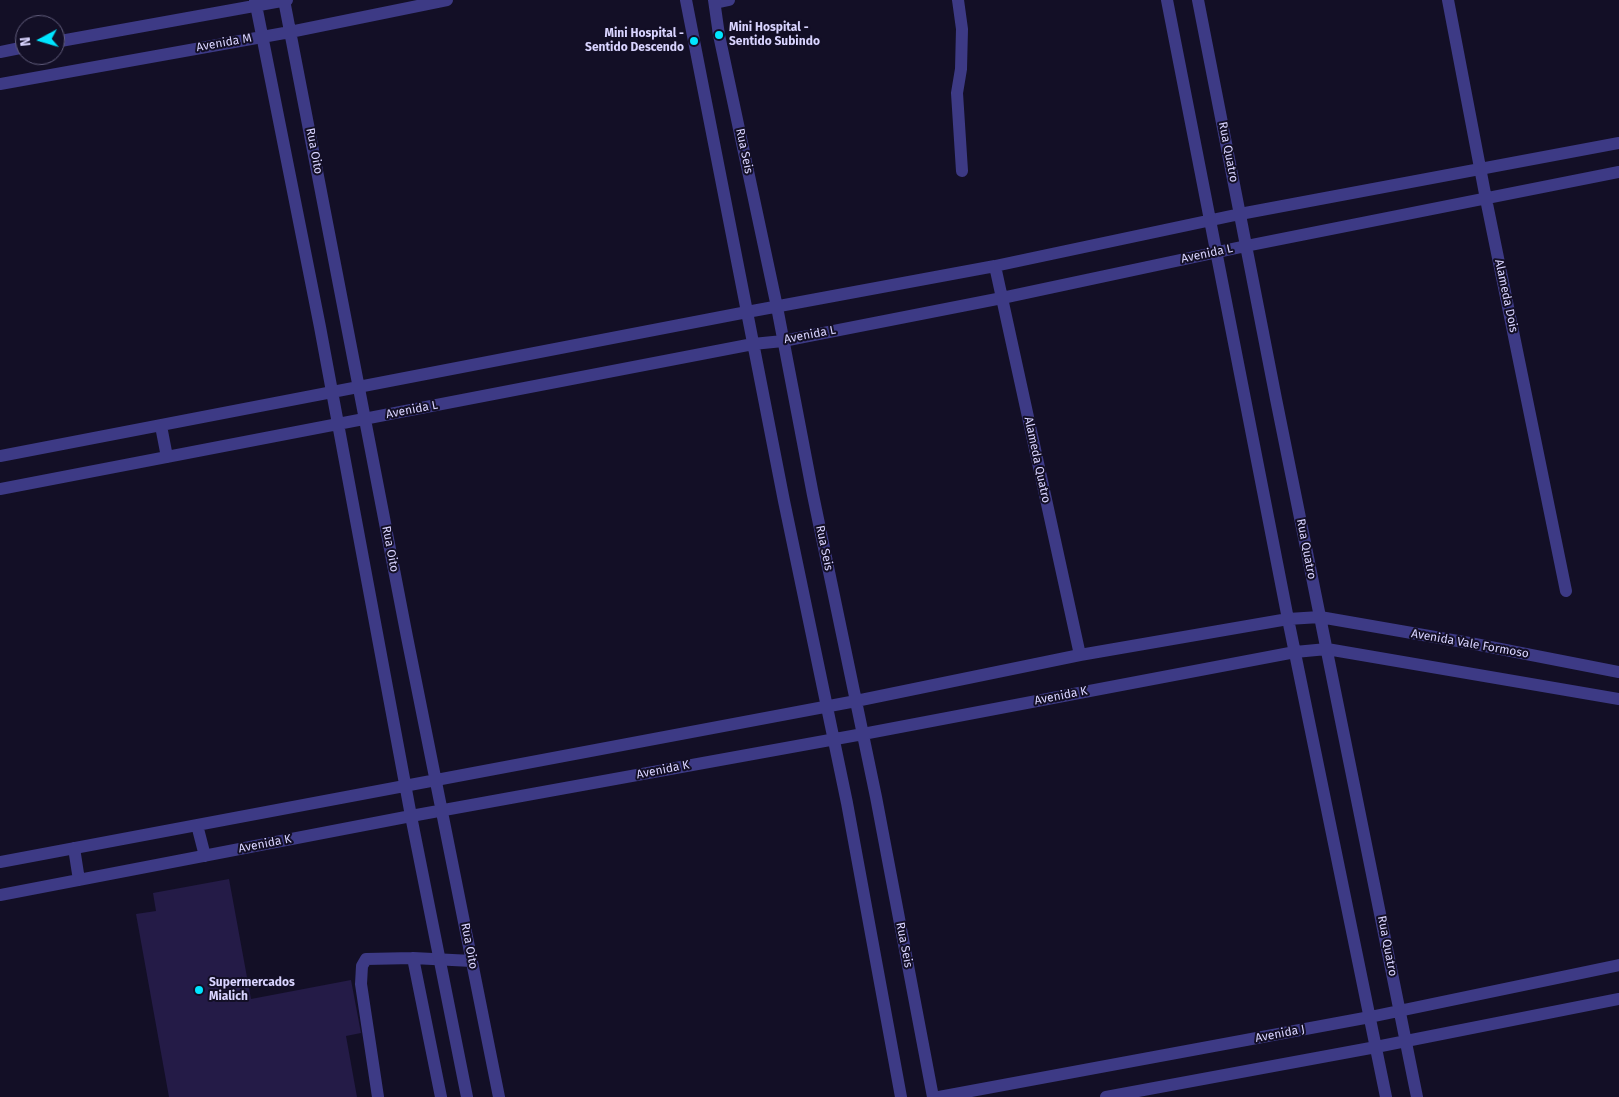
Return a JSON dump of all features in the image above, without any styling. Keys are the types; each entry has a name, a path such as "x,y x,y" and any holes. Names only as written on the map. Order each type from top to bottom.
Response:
{"street":[{"name":"Rua Oito","path":"285,0 442,812 500,1097"},
{"path":"65,40 256,3 285,0"},
{"name":"Avenida M","path":"0,84 290,32 447,0"},
{"path":"686,0 753,344 847,802 901,1097"},
{"path":"714,2 729,0"},
{"path":"958,0 962,29 962,69 957,93 962,170"},
{"path":"1168,0 1288,619 1386,1097"},
{"name":"Rua Quatro","path":"1198,0 1320,617 1418,1097"},
{"name":"Alameda Dois","path":"1448,0 1486,199 1566,591"},
{"name":"Rua Seis","path":"714,2 719,35 777,307 863,734 933,1097"},
{"path":"256,3 466,1097"},
{"path":"0,52 15,49"},
{"path":"0,456 995,266 1240,214 1619,143"},
{"name":"Avenida L","path":"0,489 753,344 784,341 1619,172"},
{"name":"Alameda Quatro","path":"995,266 1080,655"},
{"path":"161,426 167,457"},
{"path":"0,862 856,701 1080,655 1288,619 1320,617"},
{"name":"Avenida Vale Formoso","path":"1320,617 1619,672"},
{"path":"1327,649 1619,700"},
{"name":"Avenida K","path":"0,895 411,816 442,812 863,734 1295,652 1327,649"},
{"path":"197,825 205,856"},
{"path":"74,848 80,880"},
{"path":"378,1097 361,984 362,966 366,959 413,958 472,962"},
{"path":"413,958 441,1097"},
{"name":"Avenida J","path":"940,1097 1370,1017 1619,965"},
{"path":"1106,1097 1376,1047 1619,999"}],"building":[{"name":"Supermercados Mialich","path":"229,879 251,999 351,980 361,1033 346,1036 357,1097 169,1097 136,914 156,911 153,893"}],"place":[{"name":"Mini Hospital - Sentido Subindo","path":"719,35"},
{"name":"Mini Hospital - Sentido Descendo","path":"694,41"},
{"name":"Supermercados Mialich","path":"199,990"}]}
